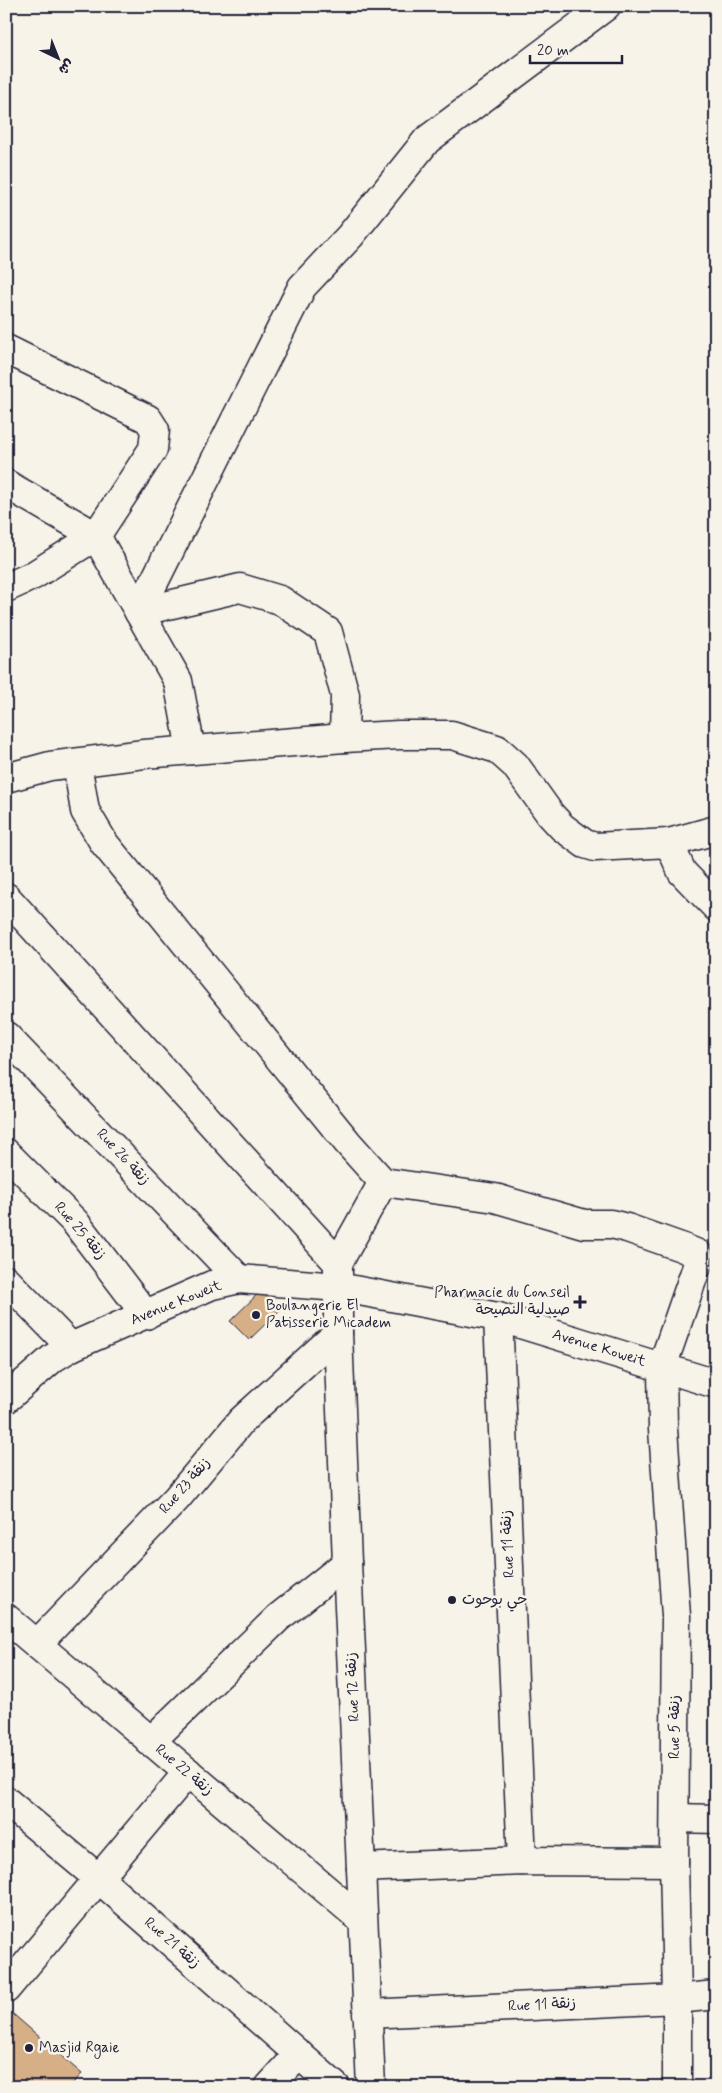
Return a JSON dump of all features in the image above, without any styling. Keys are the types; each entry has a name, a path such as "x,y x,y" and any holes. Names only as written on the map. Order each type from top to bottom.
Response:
{"street":[{"path":"139,612 302,287 350,236 427,140 606,6"},
{"path":"6,349 148,419 155,430 154,449 96,536 34,575 6,588"},
{"path":"6,484 96,536 178,681 191,750"},
{"path":"139,612 240,588 280,600 328,632 345,695 344,738"},
{"path":"6,778 50,766 191,750 344,738 452,735 497,749 515,765 550,814 573,836 585,844 594,847 669,843 716,830"},
{"path":"77,763 85,811 104,843 348,1143 383,1182 495,1198 584,1224 611,1224 696,1253 699,1256 662,1367"},
{"path":"669,843 682,872 716,907"},
{"path":"6,897 338,1275 383,1182"},
{"name":"Rue 26 زنقة","path":"6,1036 239,1279"},
{"name":"Rue 25 زنقة","path":"6,1153 75,1222 146,1315"},
{"name":"Avenue Koweit","path":"6,1399 53,1358 70,1347 212,1285 239,1279 338,1275 498,1318 716,1384"},
{"name":"Rue 12 زنقة","path":"338,1275 338,1333 347,1562 371,2087"},
{"path":"6,1280 70,1347"},
{"name":"Rue 11 زنقة","path":"498,1318 522,1861"},
{"name":"Rue 23 زنقة","path":"37,1644 177,1498 242,1420 338,1333"},
{"name":"Rue 5 زنقة","path":"662,1367 663,1429 676,1616 674,1862 677,2087"},
{"path":"150,1742 279,1617 347,1562"},
{"name":"Rue 22 زنقة","path":"6,1618 362,1920"},
{"path":"10,1976 98,1878 188,1772"},
{"name":"Rue 21 زنقة","path":"6,1801 98,1878 336,2087"},
{"path":"675,1818 716,1819"},
{"path":"361,1868 522,1861 674,1862"},
{"name":"Rue 11 زنقة","path":"368,2014 677,1999 716,1995"},
{"path":"269,2087 299,2054"}],"building":[{"name":"Boulangerie El Patisserie Micadem","path":"262,1290 281,1309 249,1340 230,1321"},
{"name":"Masjid Rgaie","path":"13,2014 82,2074 69,2087 6,2087 6,2022"}],"place":[{"name":"Pharmacie du Conseil صيدلية النصيحة","path":"580,1302"},
{"name":"Boulangerie El Patisserie Micadem","path":"256,1315"},
{"name":"حي بوحوت","path":"452,1600"},
{"name":"Masjid Rgaie","path":"29,2048"}]}
